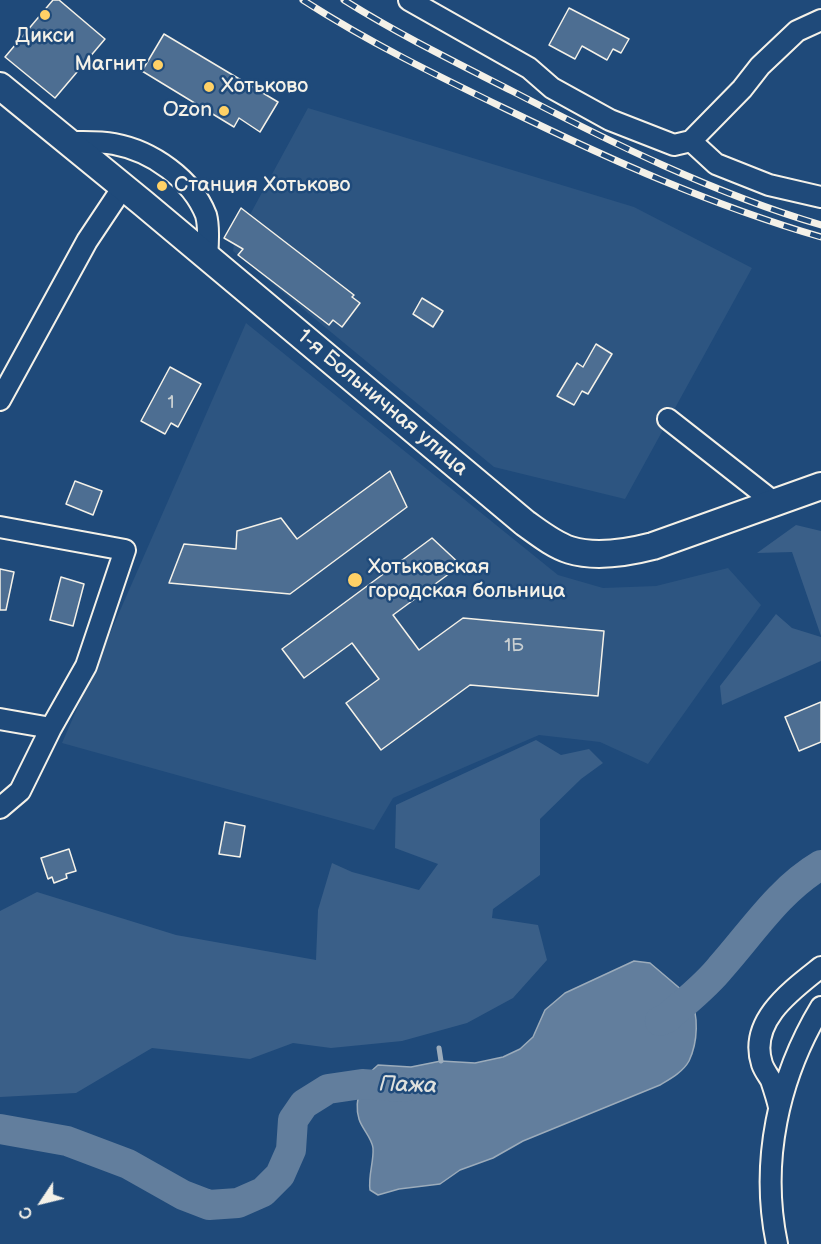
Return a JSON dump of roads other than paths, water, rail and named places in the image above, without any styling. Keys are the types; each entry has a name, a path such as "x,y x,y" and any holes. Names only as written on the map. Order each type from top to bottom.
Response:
{"main road":[{"name":"1-я Больничная улица","path":"0,86 544,537 569,549 600,554 633,551 819,488"}],"street":[{"path":"409,0 529,68 552,88 610,120 674,145 691,141 742,89 760,66 797,31 821,20"},
{"path":"68,142 91,141 116,144 152,158 169,169 192,193 207,218 207,256"},
{"path":"691,141 716,164 769,185 821,196"},
{"path":"0,400 87,241 123,187"},
{"path":"668,419 775,503"},
{"path":"0,527 125,550 86,666 51,728 20,791 0,808"},
{"path":"0,719 51,728"},
{"path":"779,1107 770,1079 762,1064 760,1034 767,1019 788,994 821,967"},
{"path":"777,1244 771,1199 772,1140 779,1107 792,1068 821,1007"}],"water":[{"path":"634,961 650,963 690,997 693,1004 696,1037 689,1061 680,1072 660,1085 523,1141 493,1158 460,1170 440,1184 399,1189 378,1195 370,1190 373,1148 359,1119 357,1104 364,1082 378,1065 411,1067 441,1061 475,1063 503,1057 520,1049 533,1037 545,1010 565,993"}],"waterway":[{"name":"Пажа","path":"660,1021 667,1018 715,974 792,886 821,865"},
{"path":"439,1048 441,1061"},
{"name":"Пажа","path":"0,1129 67,1141 128,1164 183,1195 209,1205 238,1203 263,1192 280,1175 291,1150 293,1120 304,1104 328,1089 362,1084 404,1087"}],"railway":[{"path":"303,0 404,58 585,146 701,196 821,237"},
{"path":"344,0 427,47 625,148 741,198 821,225"}],"place":[{"name":"Дикси","path":"45,15"},
{"name":"Магнит","path":"158,65"},
{"name":"Хотьково","path":"209,87"},
{"name":"Ozon","path":"224,111"},
{"name":"Станция Хотьково","path":"162,186"},
{"name":"Хотьковская городская больница","path":"355,580"}]}
